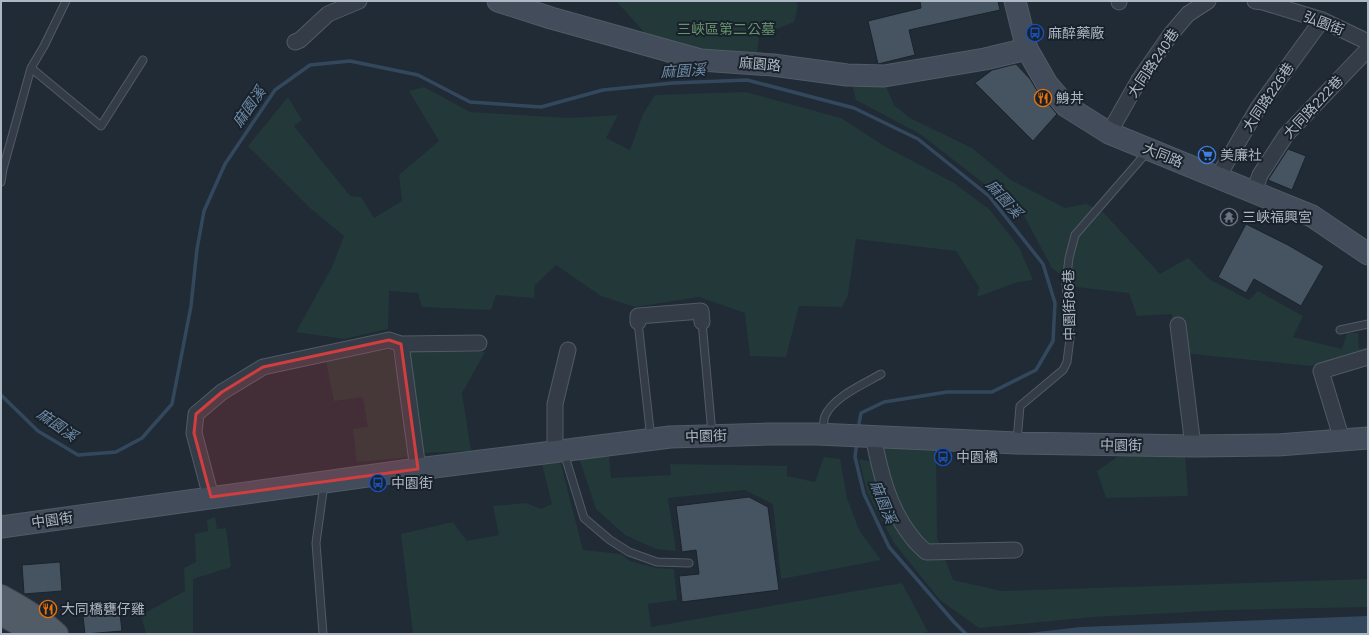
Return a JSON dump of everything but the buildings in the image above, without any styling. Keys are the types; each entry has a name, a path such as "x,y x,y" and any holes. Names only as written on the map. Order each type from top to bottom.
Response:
{"main road":[{"path":"1,596 43,622 57,634"},
{"path":"1,614 29,630 33,634"}],"street":[{"path":"295,42 300,40 328,14 359,1"},
{"name":"麻園路","path":"498,1 551,18 700,60 773,65 846,74 884,76 985,60 1027,49"},
{"name":"大同路","path":"1017,1 1027,49 1047,84 1066,106 1109,133 1312,216 1368,254"},
{"name":"大同路240巷","path":"1109,133 1139,80 1171,34 1188,14 1208,1"},
{"name":"弘園街","path":"1255,1 1263,2 1322,20 1368,42"},
{"name":"大同路226巷","path":"1218,177 1258,108 1322,20"},
{"name":"大同路222巷","path":"1254,192 1260,175 1286,135 1368,49"},
{"path":"638,322 638,316 701,311 702,322"},
{"path":"1178,325 1193,446"},
{"path":"211,497 194,433 196,414 222,392 263,367 389,340 401,344 479,343"},
{"path":"401,344 418,468"},
{"path":"559,451 554,404 568,350"},
{"path":"1342,440 1321,371 1368,357"},
{"path":"820,434 873,436 881,474 894,509 911,536 926,552 1015,550"},
{"name":"中園街","path":"1,527 418,468 670,437 820,434"},
{"name":"中園街","path":"873,436 1017,443 1193,446 1278,445 1368,438"}],"lane":[{"path":"1,182 3,169 31,68 44,46 66,1"},
{"path":"31,68 101,126 143,60"},
{"name":"中園街86巷","path":"1017,443 1020,406 1063,370 1067,362 1070,338 1066,283 1069,258 1075,235 1105,205 1126,181 1149,149"},
{"path":"638,322 651,440"},
{"path":"702,322 712,436"},
{"path":"1340,330 1368,324"},
{"path":"820,434 824,417 831,406 845,395 881,374"},
{"path":"559,451 584,518 610,540 629,552 656,562 689,563"},
{"path":"323,634 316,543 325,482"}],"highlighted area":[{"path":"389,340 401,344 418,469 211,497 194,433 196,414 222,392 263,367"}],"green space":[{"name":"三峽區第二公墓","path":"616,1 796,1 798,6 794,22 759,36 757,56 715,57 653,42"},
{"path":"851,80 884,82 894,105 910,118 972,148 1011,180 1065,208 1086,204 1103,212 1160,274 1188,258 1209,279 1249,300 1258,291 1303,316 1293,337 1342,349 1347,333 1358,333 1359,349 1368,347 1368,350 1311,366 1173,352 1172,314 1137,316 1129,293 1076,287 1052,268 1023,214 920,134 856,100"},
{"path":"424,87 470,112 569,118 618,115 606,138 630,150 643,114 655,95 746,92 841,118 886,147 954,183 990,210 1019,247 1033,280 1018,282 977,297 979,287 956,251 856,239 848,295 842,307 799,306 786,357 750,356 745,313 699,297 635,307 601,296 556,265 535,285 534,298 496,295 491,310 422,307 418,293 389,291 388,329 344,339 296,332 332,267 344,236 310,208 248,146 288,97 302,120 294,126 350,196 361,197 374,218 402,201 399,175 439,141 409,91"},
{"path":"392,349 410,457 357,462 353,429 368,427 363,397 334,401 326,360"},
{"path":"409,352 485,352 462,393 471,451 420,453"},
{"path":"882,445 936,449 937,538 953,580 1001,591 1368,579 1368,607 1227,610 1093,617 979,628 940,600 894,543 867,492 859,459 882,464"},
{"path":"1123,453 1185,454 1188,496 1106,498 1097,471"},
{"path":"609,456 611,478 671,475 670,464 787,466 787,476 815,482 824,457 840,459 847,498 859,530 881,560 781,579 773,504 745,490 668,498 676,551 656,549 625,535 596,509 579,458"},
{"path":"560,461 583,550 621,554 630,561 656,568 674,569 677,600 648,604 651,627 902,583 928,632 917,634 413,634 401,534 453,522 467,541 499,535 493,506 526,503 541,509 552,504 542,464"},
{"path":"215,517 217,529 226,528 231,567 193,579 193,634 146,634 141,615 185,591 184,568 196,562 195,534 208,531 207,520"}],"water":[{"path":"1368,616 1368,634 1020,634 1081,627"}],"waterway":[{"name":"麻園溪","path":"1,395 38,431 78,455 116,452 142,438 172,404 191,306 197,249 204,211 225,164 275,90 310,65 350,61 418,75 470,102 541,107 603,90 673,83 747,80 854,108 918,139 989,196 1043,264 1055,303 1053,341 1036,370 992,392 947,392 884,402 861,413 858,429"},
{"name":"麻園溪","path":"857,441 855,457 864,494 889,547 966,634"}],"place":[{"name":"麻醉藥廠","path":"1035,33"},
{"name":"鯓丼","path":"1043,98"},
{"name":"美廉社","path":"1207,155"},
{"name":"三峽福興宮","path":"1229,217"},
{"name":"中園橋","path":"943,457"},
{"name":"中園街","path":"378,483"},
{"name":"大同橋甕仔雞","path":"48,609"}]}
